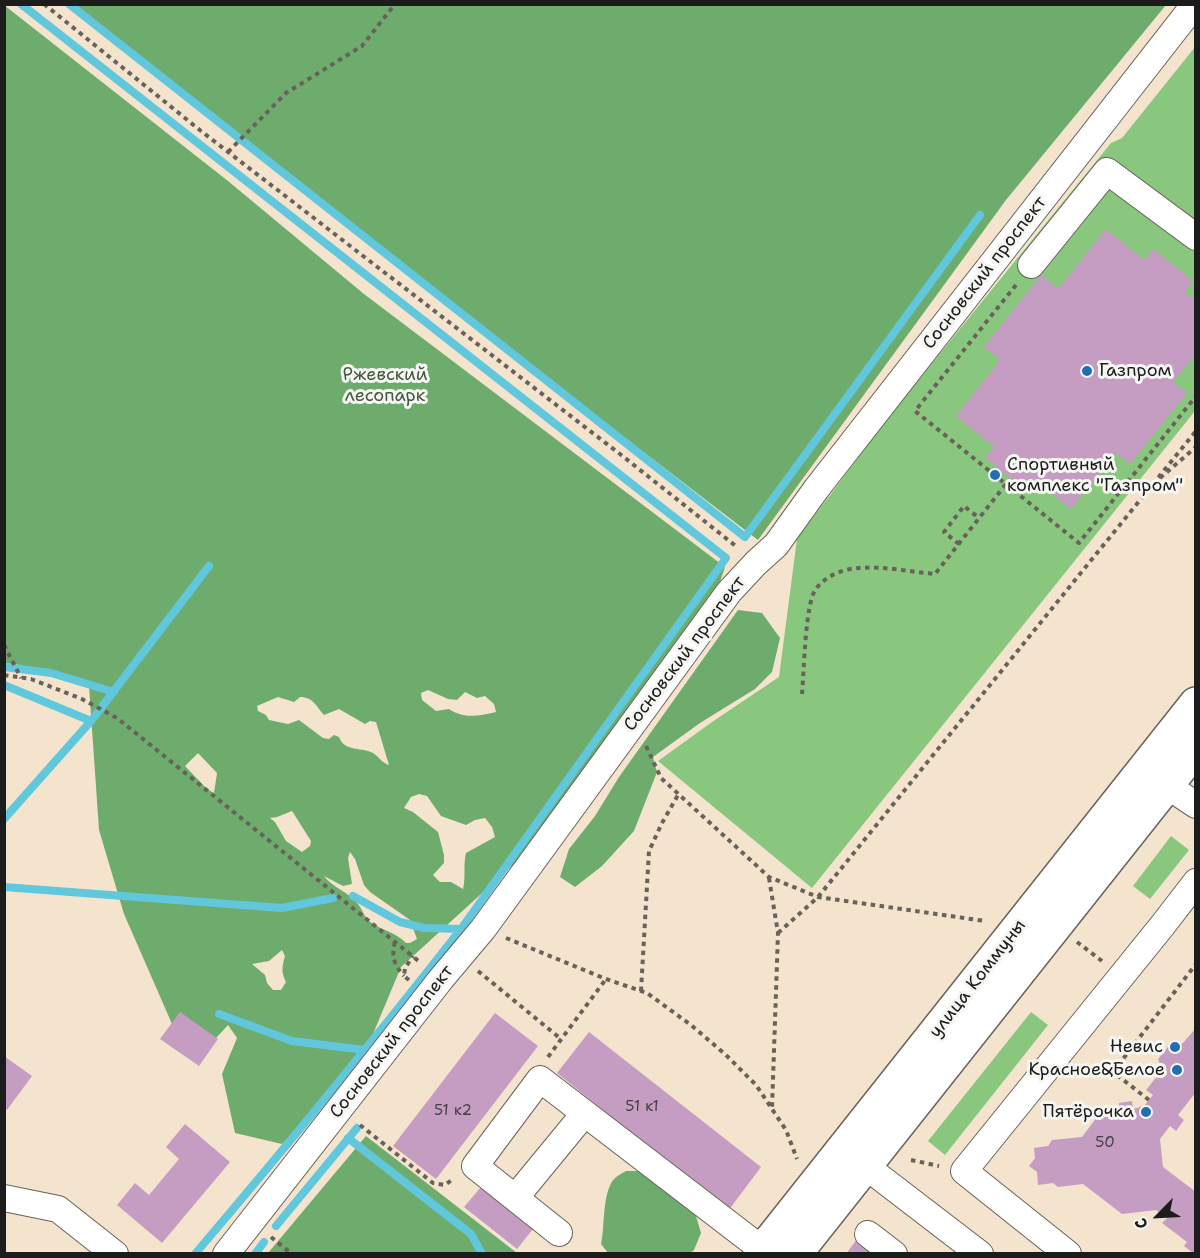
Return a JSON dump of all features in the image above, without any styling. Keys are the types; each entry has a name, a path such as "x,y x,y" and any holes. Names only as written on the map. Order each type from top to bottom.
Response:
{"main road":[{"name":"улица Коммуны","path":"762,1252 854,1157 1155,777 1196,704"},
{"name":"улица Коммуны","path":"1155,777 1196,748"},
{"name":"улица Коммуны","path":"795,1254 854,1157"}],"street":[{"name":"Сосновский проспект","path":"226,1254 483,929 729,592 776,544 817,488 1195,4"},
{"path":"1031,265 1107,171 1196,237"},
{"path":"1155,777 1196,805"},
{"path":"1068,1254 964,1171 1196,882"},
{"path":"559,1233 475,1166 540,1079 762,1252"},
{"path":"515,1198 584,1114"},
{"path":"854,1157 980,1254"},
{"path":"4,1198 58,1209 115,1254"},
{"path":"868,1234 894,1254"}],"path":[{"path":"44,4 228,152 620,454 756,562"},
{"path":"228,152 286,93 362,46 395,4"},
{"path":"1031,265 915,411 1079,543 1196,396"},
{"path":"777,933 818,897 1196,431"},
{"path":"1152,484 1196,447"},
{"path":"802,694 809,614 814,590 827,578 842,570 862,567 935,574 1006,484"},
{"path":"959,544 944,532 964,506 979,518"},
{"path":"4,645 21,678"},
{"path":"4,675 31,679 82,699 117,718 423,965"},
{"path":"634,722 661,778 769,877 818,897 988,922"},
{"path":"641,991 649,851 678,795"},
{"path":"769,877 777,933 772,1109"},
{"path":"483,929 606,979 647,993 691,1025 756,1085 786,1130 797,1160"},
{"path":"395,942 392,953 398,969 414,983"},
{"path":"404,976 405,968 413,956"},
{"path":"460,957 561,1039"},
{"path":"1149,1100 1113,1072 1196,964"},
{"path":"540,1079 539,1068 606,979"},
{"path":"340,1109 433,1183 445,1185 475,1166"}],"green space":[{"name":"Ржевский лесопарк","path":"4,5 228,181 364,294 725,567 711,608 526,853 401,967 355,1077 321,1105 282,1144 235,1133 222,1074 237,1038 228,1025 205,1050 179,1040 124,914 99,830 89,686 20,665 5,663","holes":["428,690 448,699 457,700 465,692 477,698 485,696 494,704 496,712 471,716 449,709 436,711 422,700 421,693","278,697 294,702 304,697 314,703 324,715 339,709 365,724 370,721 376,722 389,765 369,751 345,745 339,737 334,735 329,739 323,738 299,720 288,724 269,720 266,715 258,711 257,706","198,753 217,773 214,793 207,789 185,766","419,794 427,796 441,816 466,825 485,818 492,827 495,837 466,853 463,889 451,882 440,882 433,875 444,863 438,832 413,812 404,808 411,797","292,811 311,841 310,846 302,852 286,841 275,822 270,818","350,852 355,859 364,885 370,892 410,920 417,939 406,943 398,936 373,924 354,900 324,876 343,886 352,884 348,858","282,950 285,956 282,969 286,982 281,990 273,990 267,983 265,975 252,964 269,961"]},
{"path":"67,5 1166,5 1006,200 758,540 253,152"},
{"name":"Cпортивный комплекс \"Газпром\"","path":"1195,47 1195,411 812,888 658,761 779,677 797,539 894,410 1111,143 1122,138"},
{"path":"738,610 762,613 780,638 772,672 755,689 700,723 653,757 657,772 634,831 602,866 575,887 560,877 569,849 595,816 619,777"},
{"path":"1171,836 1189,850 1150,899 1133,886"},
{"path":"1031,1012 1048,1025 945,1155 928,1141"},
{"path":"366,1136 517,1253 268,1253"},
{"path":"626,1171 644,1171 696,1216 701,1233 694,1250 690,1253 608,1253 601,1244 607,1193 614,1179"}],"building":[{"name":"Газпром","path":"1106,229 1144,260 1153,249 1193,281 1185,292 1196,301 1196,354 1173,382 1187,393 1130,464 1116,453 1071,509 1034,479 1025,491 985,458 994,447 956,416 1000,360 984,347 1041,275 1058,289"},
{"path":"180,1012 218,1039 199,1066 160,1039"},
{"path":"495,1013 538,1046 436,1179 393,1146"},
{"path":"1196,1028 1196,1092 1178,1115 1184,1120 1176,1131 1170,1126 1160,1139 1163,1167 1196,1192 1194,1254 1184,1246 1187,1242 1162,1223 1167,1218 1156,1210 1122,1214 1083,1184 1058,1187 1053,1183 1038,1185 1037,1172 1029,1166 1035,1158 1034,1148 1048,1146 1052,1140 1082,1137 1100,1113 1119,1110 1119,1103 1132,1101 1133,1109 1144,1106 1153,1095 1146,1090 1162,1070 1158,1059 1171,1043 1182,1044"},
{"path":"589,1032 761,1167 728,1211 557,1073"},
{"path":"4,1056 32,1076 7,1110 4,1108"},
{"path":"185,1124 230,1162 162,1243 117,1205 135,1183 149,1195 179,1159 166,1147"},
{"path":"481,1187 533,1229 517,1249 464,1207"},
{"path":"860,1235 884,1254 846,1254"}],"waterway":[{"path":"21,4 726,558 461,929 330,1093 195,1254"},
{"path":"69,4 745,537 980,215"},
{"path":"4,819 91,721 209,566"},
{"path":"4,667 51,673 114,692"},
{"path":"4,685 91,721"},
{"path":"4,887 282,908 333,898"},
{"path":"353,896 400,922 424,928 461,929"},
{"path":"219,1014 292,1041 365,1050"},
{"path":"276,1226 357,1128"},
{"path":"348,1138 471,1234 482,1254"},
{"path":"255,1254 264,1242"}],"place":[{"name":"Газпром","path":"1087,371"},
{"name":"Cпортивный комплекс \"Газпром\"","path":"995,475"},
{"name":"Невис","path":"1175,1047"},
{"name":"Красное&Белое","path":"1177,1070"},
{"name":"Пятёрочка","path":"1146,1112"}]}
